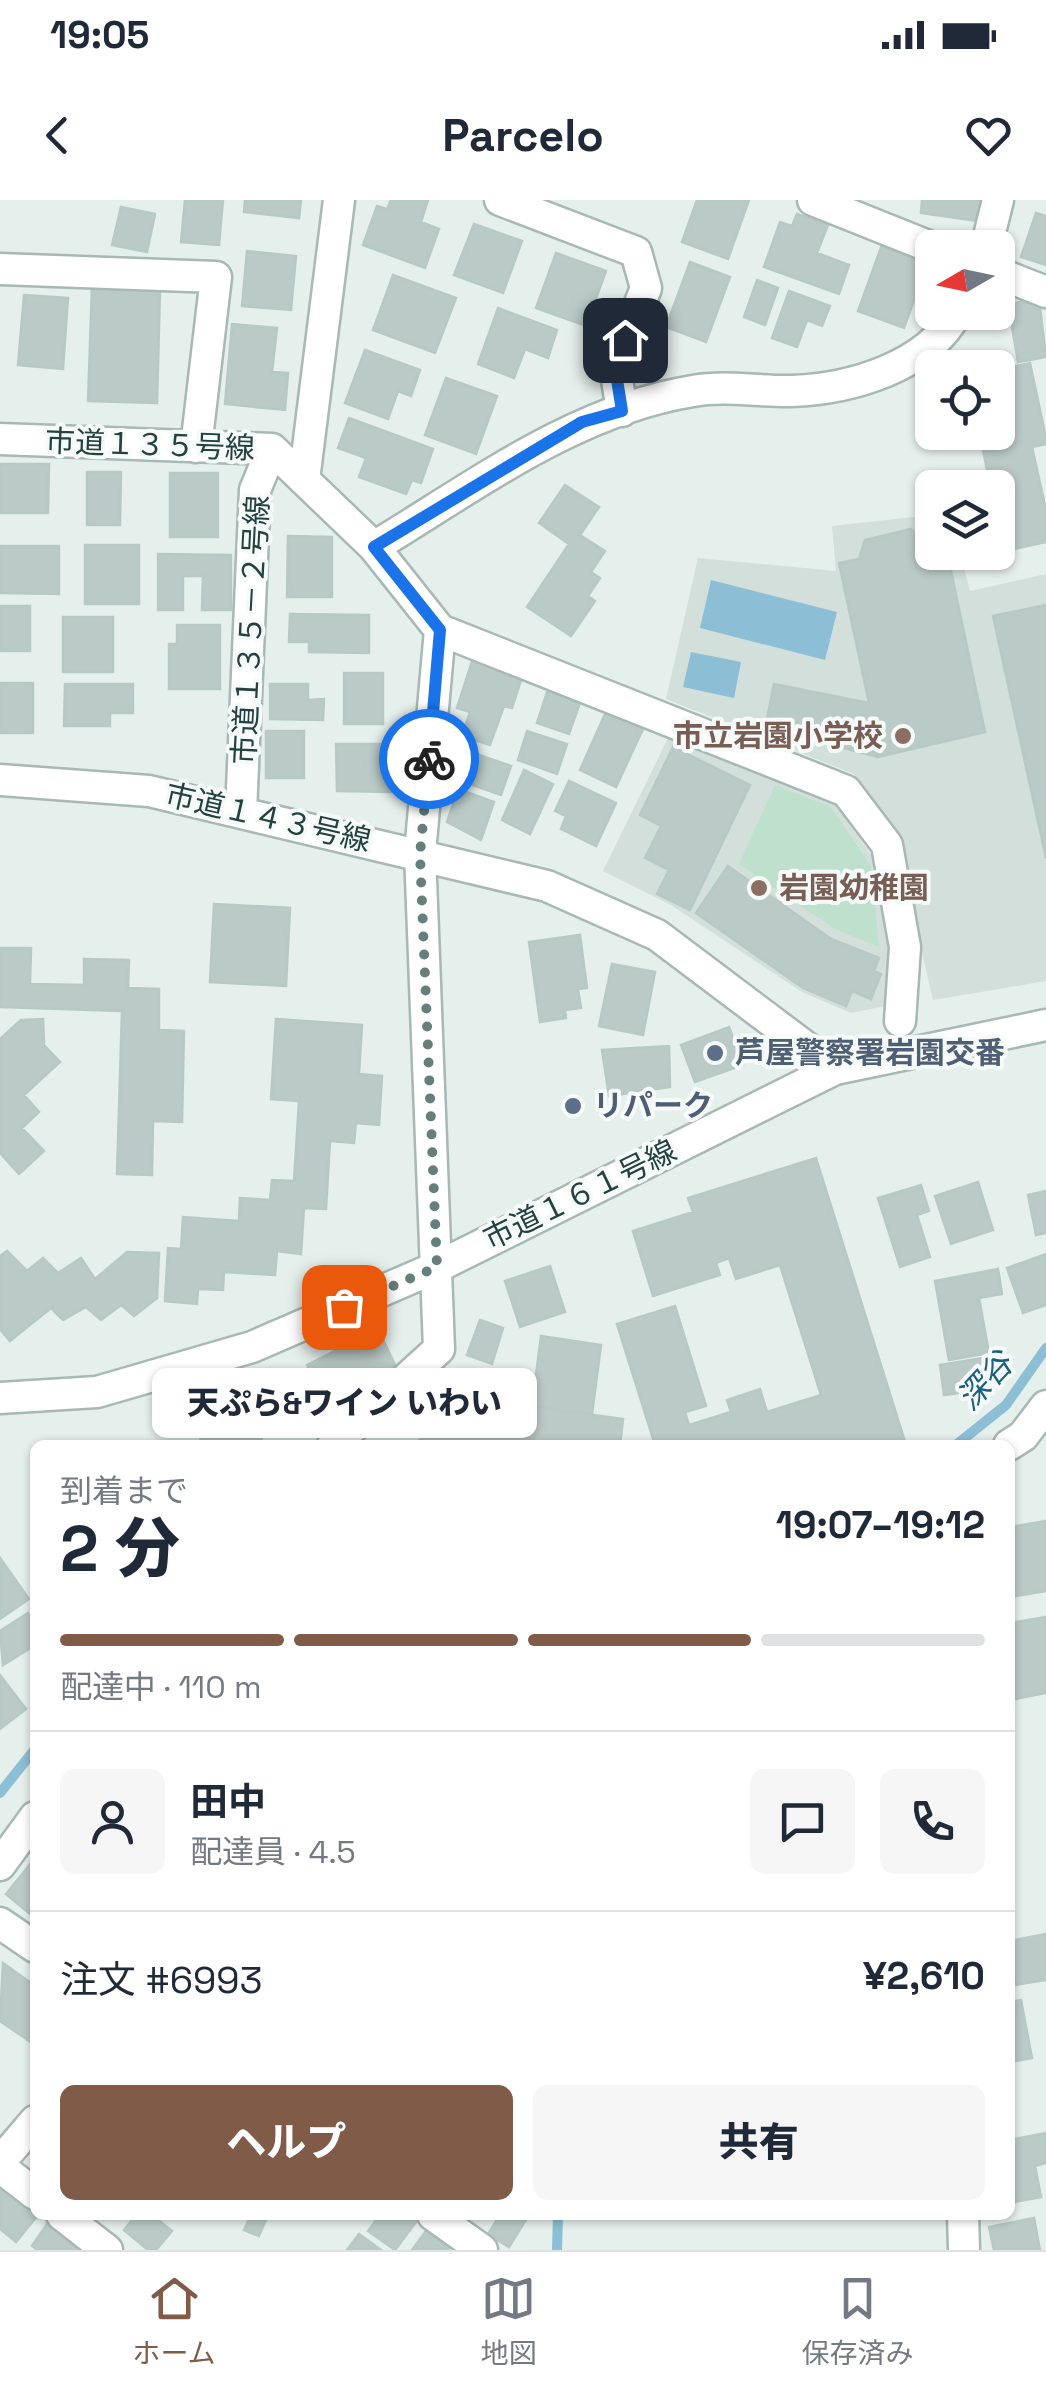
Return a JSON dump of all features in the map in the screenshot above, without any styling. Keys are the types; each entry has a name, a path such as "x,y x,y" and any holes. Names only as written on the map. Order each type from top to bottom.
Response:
{"street":[{"path":"304,480 339,200"},
{"path":"500,200 636,252 646,288 615,367 622,411"},
{"path":"813,200 915,241"},
{"path":"990,230 998,200"},
{"path":"0,269 216,277 196,447"},
{"path":"1015,280 1046,292"},
{"path":"374,547 582,422 694,390 796,391 872,377 926,350 942,330"},
{"name":"市道１３５号線","path":"0,439 272,449 374,547 440,630 846,791 887,845 905,947 900,1020"},
{"name":"市道１３５－２号線","path":"241,812 255,490 272,449"},
{"path":"338,1440 439,1348 420,854 440,630"},
{"name":"市道１４３号線","path":"0,780 149,791 547,886 658,935 835,1069"},
{"name":"市道１６１号線","path":"0,1398 97,1392 235,1352 437,1267 835,1069 1046,1025"},
{"path":"1015,1441 1046,1406"},
{"path":"0,1865 30,1824"},
{"path":"0,1924 30,1943"},
{"path":"30,2127 0,2165 30,2190"},
{"path":"68,2220 107,2250"},
{"path":"440,2220 482,2250"},
{"path":"963,2220 964,2250"}],"shaded area":[{"name":"市立岩園小学校","path":"915,517 915,570 964,570 970,591 1046,574 1046,981 933,1000 897,844 854,774 666,699 698,558 836,571 832,526"},
{"name":"岩園幼稚園","path":"669,736 833,801 877,864 891,949 894,1004 851,1013 802,992 671,905 603,871"}],"green space":[{"path":"775,785 831,807 871,866 879,947 835,929 739,864"}],"water":[{"path":"711,580 837,612 825,660 700,628"},
{"path":"691,652 741,662 734,698 683,687"}],"building":[{"path":"185,200 223,200 219,245 181,242"},
{"path":"245,200 301,200 299,218 244,212"},
{"path":"391,200 428,200 421,222 439,229 425,268 363,245 377,206 387,209"},
{"path":"697,200 749,200 728,259 682,242"},
{"path":"922,200 980,200 978,221 921,213"},
{"path":"121,207 155,214 147,252 112,245"},
{"path":"1036,213 1046,216 1046,265 1021,257"},
{"path":"797,214 828,225 817,253 849,265 839,294 764,267 780,222 792,226"},
{"path":"474,224 522,241 503,293 454,275"},
{"path":"883,242 915,254 915,298 904,328 858,311"},
{"path":"247,251 296,256 291,310 242,306"},
{"path":"556,253 606,271 586,326 536,308"},
{"path":"690,262 730,277 706,342 666,327"},
{"path":"393,275 456,298 435,353 373,330"},
{"path":"757,280 778,288 765,325 744,317"},
{"path":"92,287 160,290 157,403 88,401"},
{"path":"789,291 830,306 822,326 807,320 797,347 772,338"},
{"path":"24,295 68,298 63,369 18,365"},
{"path":"1039,299 1046,357 1018,362 1012,330 1015,303"},
{"path":"498,308 557,330 548,358 525,349 514,378 478,364"},
{"path":"232,324 277,328 272,372 288,373 285,410 225,404"},
{"path":"365,350 420,370 411,396 398,391 388,419 345,403"},
{"path":"1030,363 1046,438 1046,444 1032,447 1046,510 1046,542 1015,549 1015,470 987,470 983,450 1015,450 1015,366"},
{"path":"446,378 497,396 476,454 425,435"},
{"path":"349,418 433,449 421,483 412,480 406,494 359,477 366,458 338,448"},
{"path":"0,464 49,464 48,513 0,513"},
{"path":"87,472 121,472 120,525 87,525"},
{"path":"170,473 218,473 218,537 170,537"},
{"path":"565,485 599,507 580,535 605,551 591,572 600,578 588,596 595,601 571,636 527,607 569,544 539,523"},
{"path":"911,529 915,534 915,570 951,570 985,732 878,757 765,728 774,684 869,703 839,563 859,559 865,540"},
{"path":"288,536 332,537 332,597 287,597"},
{"path":"85,545 139,545 139,604 85,604"},
{"path":"0,546 59,546 59,594 0,593"},
{"path":"158,554 231,555 231,610 202,610 203,576 183,576 183,610 158,610"},
{"path":"1046,605 1046,858 993,616"},
{"path":"0,606 30,606 30,651 0,651"},
{"path":"290,614 369,615 369,653 309,652 309,642 289,642"},
{"path":"63,617 113,617 113,672 63,672"},
{"path":"177,625 220,625 220,689 169,689 169,644 177,644"},
{"path":"474,655 524,671 512,708 504,706 490,745 462,736 470,712 457,708"},
{"path":"344,673 383,673 383,724 344,724"},
{"path":"0,683 33,683 33,733 0,733"},
{"path":"65,684 133,684 133,713 110,713 110,726 64,726"},
{"path":"270,684 308,684 308,700 324,699 323,720 270,719"},
{"path":"548,689 581,700 569,734 537,723"},
{"path":"606,712 643,729 616,787 580,770"},
{"path":"266,731 304,731 304,778 266,778"},
{"path":"527,731 567,744 557,774 518,760"},
{"path":"336,744 392,744 392,792 337,791"},
{"path":"673,747 750,785 690,910 657,894 669,870 645,858 661,826 640,815"},
{"path":"462,749 511,766 501,795 452,778"},
{"path":"524,770 553,784 530,834 502,820"},
{"path":"569,781 616,803 596,846 561,829 566,816 555,811"},
{"path":"458,789 494,802 481,840 447,822"},
{"path":"728,866 831,939 879,958 874,971 881,974 871,999 852,991 846,1006 803,988 696,913"},
{"path":"214,904 290,908 286,986 210,982"},
{"path":"580,935 587,988 578,989 581,1008 565,1010 566,1018 540,1022 529,942"},
{"path":"0,948 31,948 30,984 84,985 84,959 129,960 128,988 159,989 159,1030 184,1031 182,1122 153,1121 152,1175 117,1174 122,1011 0,1007"},
{"path":"612,964 655,972 643,1035 599,1026"},
{"path":"43,1019 44,1045 60,1062 24,1095 39,1112 22,1128 44,1151 19,1174 0,1153 0,1039 21,1020"},
{"path":"276,1019 362,1025 359,1074 382,1076 379,1125 356,1123 354,1143 330,1141 326,1209 304,1208 301,1254 277,1251 275,1275 224,1272 223,1290 198,1289 197,1304 165,1301 168,1248 181,1249 183,1217 239,1221 240,1198 270,1200 272,1180 294,1181 299,1101 271,1099"},
{"path":"729,1027 743,1065 695,1082 681,1045"},
{"path":"669,1046 670,1087 609,1096 602,1050"},
{"path":"816,1158 904,1440 653,1440 617,1324 675,1306 706,1406 685,1412 689,1425 731,1412 727,1400 760,1389 767,1412 821,1395 780,1265 736,1279 729,1258 716,1263 720,1275 653,1296 633,1231 693,1212 688,1198"},
{"path":"978,1182 993,1230 951,1244 935,1196"},
{"path":"921,1185 929,1211 917,1215 930,1257 900,1267 878,1198"},
{"path":"1046,1191 1046,1233 1036,1235 1028,1195"},
{"path":"7,1251 27,1271 43,1258 58,1273 81,1258 95,1279 127,1252 159,1253 157,1298 134,1316 121,1305 101,1320 86,1307 63,1320 51,1308 10,1341 0,1329 0,1256"},
{"path":"1046,1254 1046,1305 1023,1313 1007,1268"},
{"path":"550,1266 565,1312 520,1327 505,1281"},
{"path":"998,1269 1002,1294 979,1298 989,1353 949,1360 935,1281"},
{"path":"480,1320 503,1328 492,1364 467,1355"},
{"path":"378,1329 395,1365 324,1400 307,1365"},
{"path":"541,1336 601,1345 592,1414 532,1406"},
{"path":"983,1358 988,1389 944,1395 940,1365"},
{"path":"457,1396 623,1419 621,1440 419,1440"},
{"path":"253,1405 262,1440 201,1440 196,1419"},
{"path":"1046,1521 1046,1591 1015,1596 1015,1526"},
{"path":"0,1558 29,1599 0,1619"},
{"path":"28,1613 30,1648 3,1665 0,1631"},
{"path":"1046,1617 1046,1693 1015,1699 1015,1622"},
{"path":"0,1675 26,1709 0,1729"},
{"path":"30,1864 30,1914 6,1894"},
{"path":"1046,1934 1046,1980 1015,1985 1015,1940"},
{"path":"3,1963 30,1982 30,2042 0,2021"},
{"path":"1021,2000 1032,2058 1015,2061 1015,2001"},
{"path":"1046,2133 1046,2163 1035,2166 1041,2197 1015,2202 1015,2139"},
{"path":"0,2184 30,2208 30,2220 34,2220 16,2242 0,2229"},
{"path":"1034,2218 1040,2250 994,2250 989,2227"},
{"path":"132,2220 158,2220 172,2231 156,2250 148,2250 124,2230"},
{"path":"249,2220 266,2220 259,2236 244,2230"},
{"path":"376,2220 416,2222 395,2250 368,2231"},
{"path":"497,2220 526,2220 509,2247 488,2234"},
{"path":"49,2221 86,2250 38,2250 32,2246"},
{"path":"426,2231 449,2248 448,2250 412,2250"},
{"path":"359,2234 381,2250 347,2250"}],"waterway":[{"name":"深谷","path":"962,1440 1006,1405 1046,1348"},
{"name":"深谷","path":"0,1793 30,1755"},
{"path":"557,2250 558,2220"}],"way so far":[{"path":"344,1307 437,1267 420,854 429,759"}],"place":[{"name":"市立岩園小学校","path":"903,736"},
{"name":"岩園幼稚園","path":"759,888"},
{"name":"芦屋警察署岩園交番","path":"715,1053"},
{"name":"リパーク","path":"573,1106"},
{"name":"天ぷら&ワイン いわい","path":"344,1307"}],"route":[{"path":"429,759 440,630 374,547 582,422 622,411 615,367 625,340"}]}
